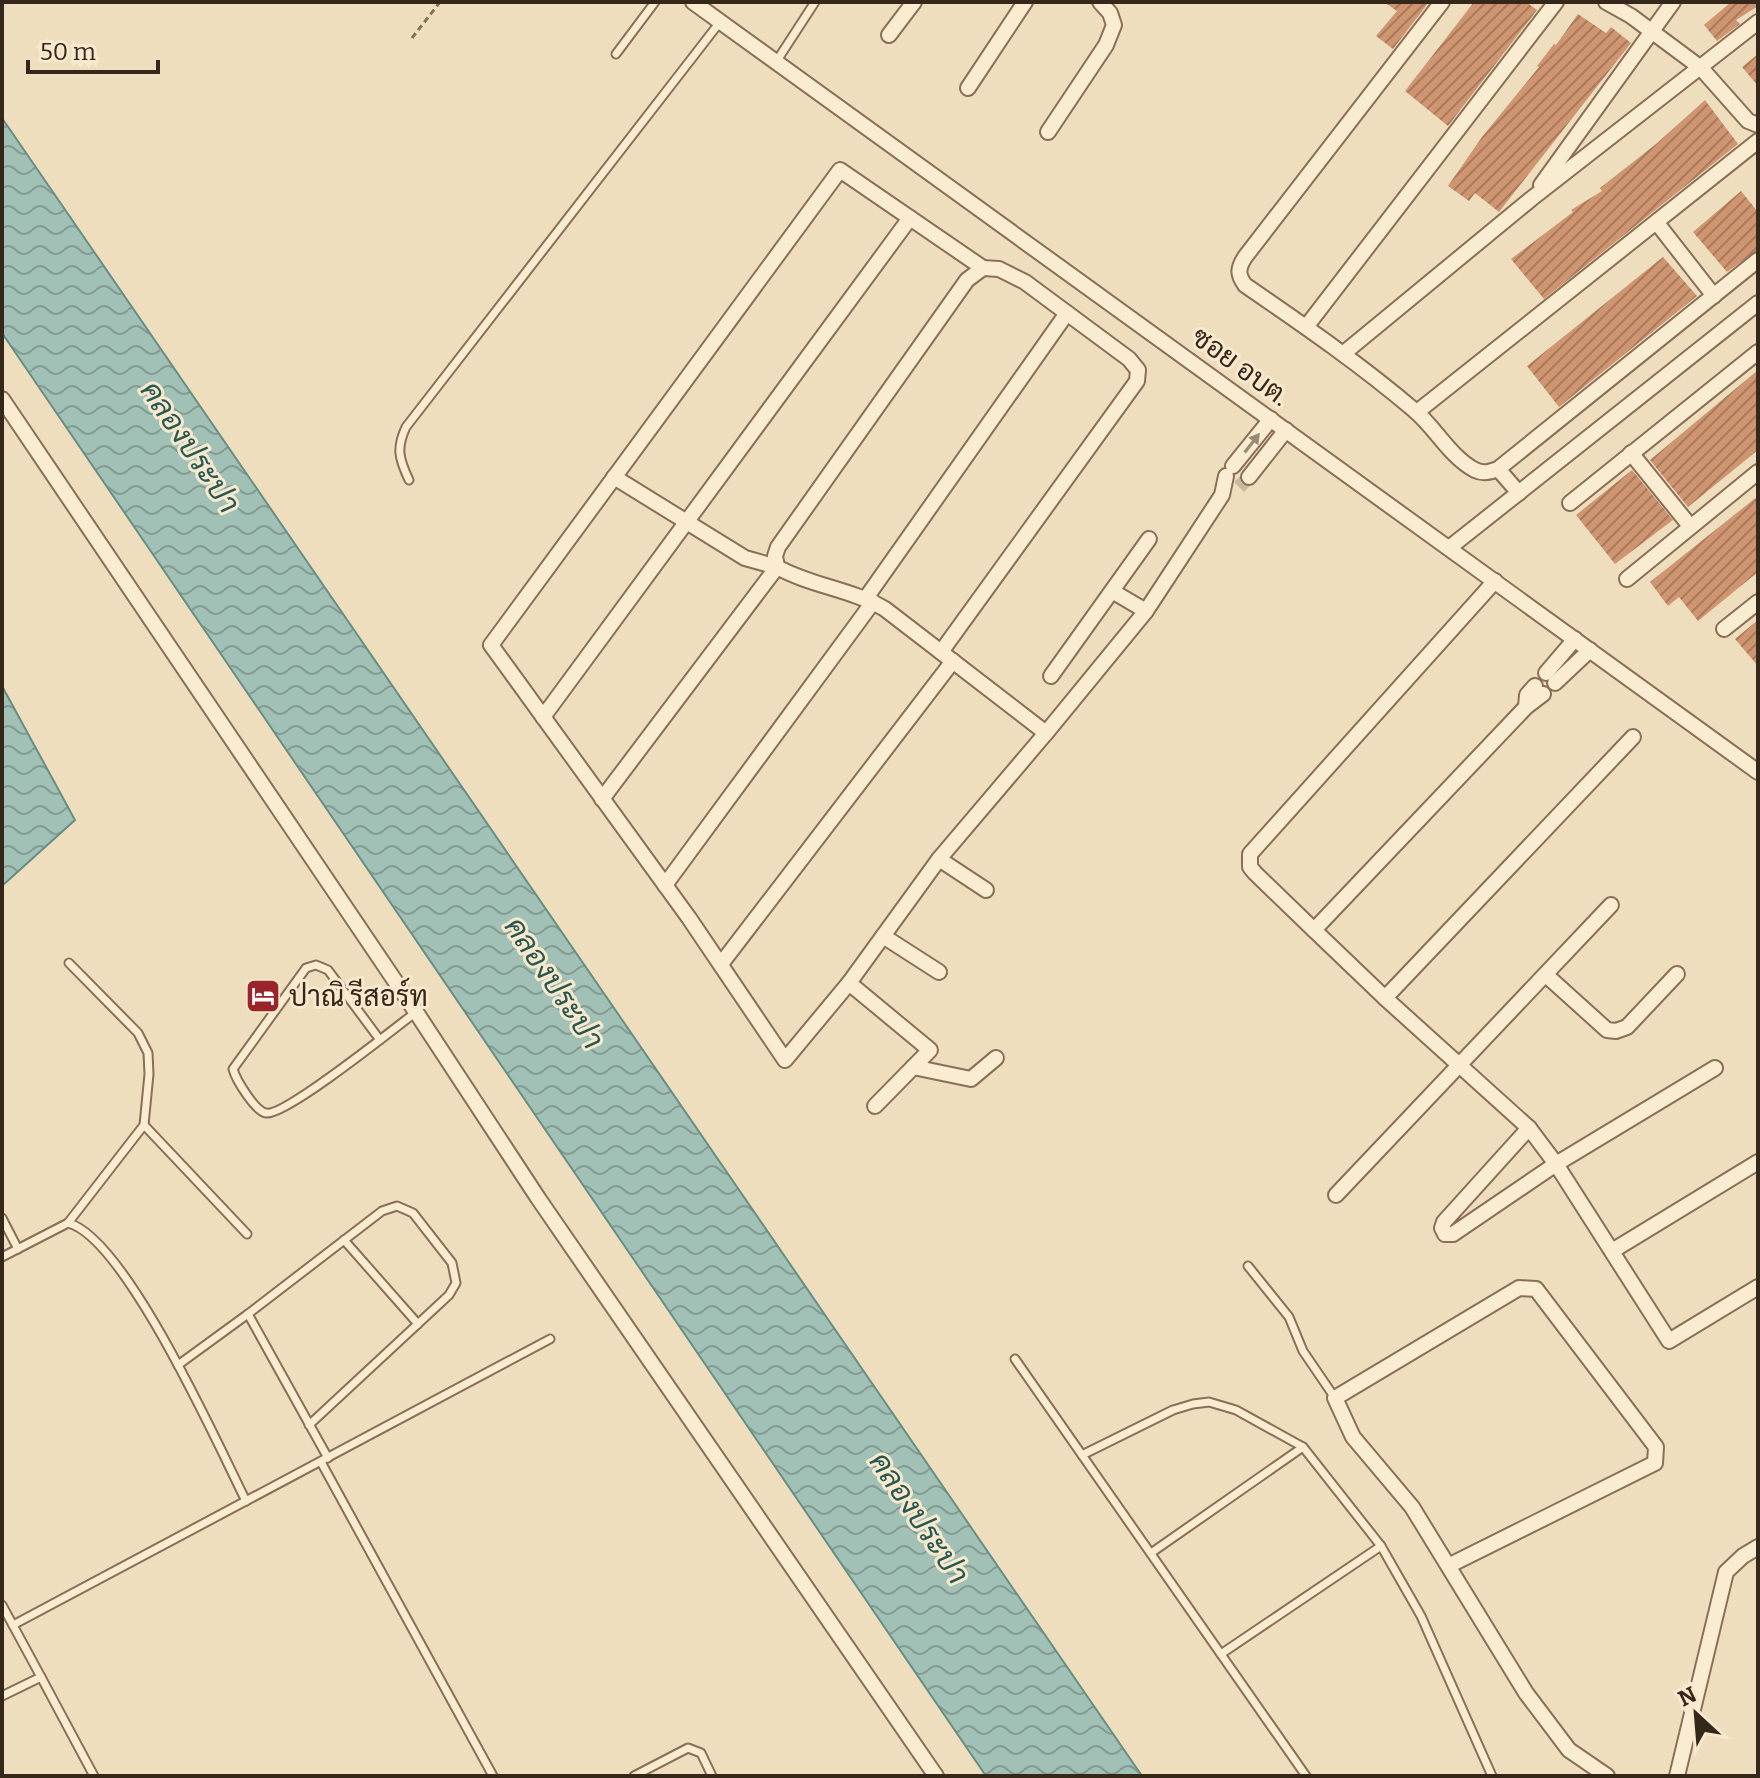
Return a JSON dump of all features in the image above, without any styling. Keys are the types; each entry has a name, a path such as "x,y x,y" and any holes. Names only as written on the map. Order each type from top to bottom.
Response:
{"street":[{"name":"ซอย อบต.","path":"693,2 1758,772"},
{"path":"889,35 914,2"},
{"path":"968,88 1025,2"},
{"path":"1048,132 1106,45 1114,25 1110,13 1100,2"},
{"path":"1442,2 1239,267 1239,277 1245,285 1344,353 1417,412 1465,463 1478,472 1489,473 1498,469 1758,260"},
{"path":"1306,327 1556,2"},
{"path":"1417,412 1756,146 1753,123 1701,68 1652,31 1606,2"},
{"path":"1531,199 1673,2"},
{"path":"1344,353 1531,199 1758,22"},
{"path":"721,964 947,656 1137,381 1138,370 1129,359 1025,282 999,269 983,268 840,170 491,645 721,964 785,1060 849,983 939,859 1146,611 1222,495 1230,471 1271,419"},
{"path":"543,717 910,218"},
{"path":"1657,223 1714,296"},
{"path":"602,799 777,567 775,556 778,547 967,280 983,268"},
{"path":"1449,548 1758,303"},
{"path":"665,885 870,600 1067,313"},
{"path":"1570,503 1758,352"},
{"path":"2,399 547,1211 936,1776"},
{"path":"1222,495 1244,482 1286,430"},
{"path":"1631,453 1690,526"},
{"path":"1498,469 1519,493"},
{"path":"1627,579 1758,472"},
{"path":"614,477 745,558 777,567 809,583 870,600 1046,733"},
{"path":"1051,676 1149,539"},
{"path":"1495,581 1250,854 1250,867 1385,998 1529,1128 1556,1164 1669,1341 1758,1287"},
{"path":"1112,591 1146,611"},
{"path":"1724,629 1758,602"},
{"path":"1575,639 1551,678 1590,650"},
{"path":"1314,930 1539,690"},
{"path":"1385,998 1633,737"},
{"path":"939,859 986,890"},
{"path":"1336,1195 1611,905"},
{"path":"883,936 939,972"},
{"path":"1546,975 1607,1030 1616,1031 1627,1027 1677,974"},
{"path":"849,983 930,1050 875,1106"},
{"path":"913,1067 971,1079 996,1058"},
{"path":"1529,1128 1444,1222 1443,1231 1450,1236 1556,1164 1715,1068"},
{"path":"1612,1251 1758,1162"},
{"path":"1448,1566 1655,1463 1656,1447 1536,1289 1519,1288 1335,1398 1353,1437 1412,1507 1448,1566 1526,1693 1569,1750 1607,1776"},
{"path":"1677,1776 1726,1572 1758,1547"}],"lane":[{"path":"616,54 655,2"},
{"path":"776,62 815,2"},
{"path":"409,480 398,457 398,443 406,427 720,22"},
{"path":"2,1257 68,1223 144,1125 148,1053 138,1033 69,963"},
{"path":"380,1040 328,970 316,965 306,968 233,1069 257,1109 265,1113 276,1112 380,1040 416,1012"},
{"path":"144,1125 247,1234"},
{"path":"178,1365 382,1211 397,1206 413,1213 452,1263 456,1283 449,1295 309,1425"},
{"path":"2,1218 18,1249"},
{"path":"68,1223 79,1226 123,1272 178,1365 246,1501"},
{"path":"344,1240 418,1324"},
{"path":"1248,1266 1289,1317 1303,1351 1335,1398"},
{"path":"248,1314 493,1776"},
{"path":"13,1625 550,1339"},
{"path":"1015,1359 1306,1776"},
{"path":"1082,1455 1173,1410 1209,1402 1236,1410 1303,1447 1381,1546 1421,1616 1492,1776"},
{"path":"1151,1553 1303,1447"},
{"path":"1221,1654 1381,1546"},
{"path":"2,1605 94,1776"},
{"path":"2,1696 41,1677"},
{"path":"634,1776 688,1748 701,1753 712,1776"}],"path":[{"path":"412,38 440,2"}],"water":[{"name":"คลองประปา","path":"2,118 1142,1776 986,1776 2,333"},
{"path":"2,686 75,820 2,886"}],"building":[{"path":"1384,2 1429,2 1393,49 1376,36 1397,11"},
{"path":"1474,2 1526,2 1537,10 1448,126 1405,91"},
{"path":"1731,2 1758,2 1758,6 1736,20 1740,24 1717,41 1704,25"},
{"path":"1578,14 1606,33 1611,27 1631,43 1499,212 1475,193 1469,201 1448,186 1482,137"},
{"path":"1758,54 1758,86 1742,67"},
{"path":"1705,100 1738,144 1544,299 1511,259 1573,212 1571,210 1602,191 1600,188"},
{"path":"1741,191 1758,212 1758,250 1727,272 1693,232"},
{"path":"1663,257 1697,296 1559,407 1527,366"},
{"path":"1758,370 1758,450 1688,507 1650,460"},
{"path":"1632,470 1673,520 1615,564 1576,515"},
{"path":"1758,496 1758,572 1698,621 1679,597 1668,606 1650,582"},
{"path":"1758,620 1758,666 1735,639"}],"tunnel":[{"path":"1239,487 1249,477"}],"place":[{"name":"ปาณิ รีสอร์ท","path":"263,996"}]}
